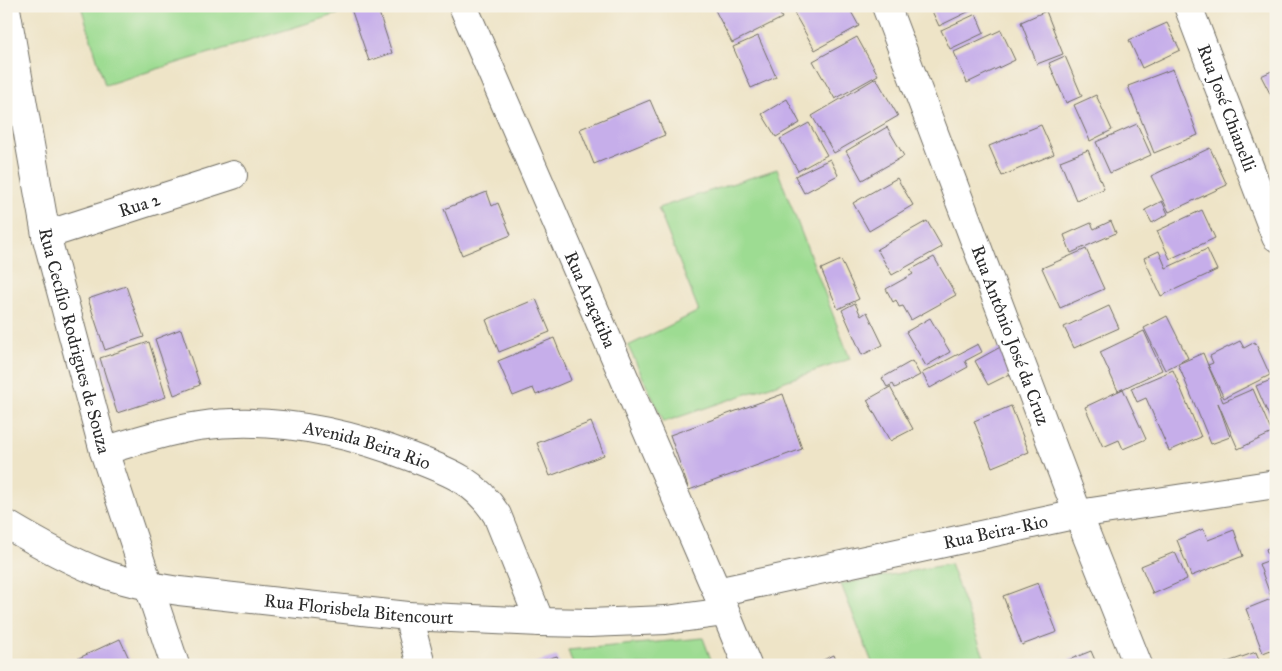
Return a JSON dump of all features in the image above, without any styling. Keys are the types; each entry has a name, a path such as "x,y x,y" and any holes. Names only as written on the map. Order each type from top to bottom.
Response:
{"street":[{"name":"Rua Araçatiba","path":"463,6 747,665"},
{"name":"Rua Antônio José da Cruz","path":"886,6 1078,514 1138,665"},
{"name":"Rua José Chianelli","path":"1188,6 1276,237"},
{"name":"Rua Cecílio Rodrigues de Souza","path":"6,9 46,235 104,451 175,665"},
{"name":"Rua 2","path":"46,235 232,175"},
{"name":"Avenida Beira Rio","path":"104,451 163,433 200,426 241,423 274,424 308,428 340,435 386,448 425,462 455,475 475,487 488,500 497,515 540,622"},
{"name":"Rua Beira-Rio","path":"721,602 1078,514 1276,484"},
{"name":"Rua Florisbela Bitencourt","path":"6,524 46,548 100,573 148,586 408,616 589,623 666,620 721,602"},
{"path":"408,616 421,665"}],"green space":[{"path":"81,6 335,6 338,14 105,85"},
{"path":"777,169 850,359 664,422 628,346 699,311 658,208"},
{"path":"950,564 987,665 873,665 841,584"},
{"path":"703,638 713,665 573,665 568,650"}],"building":[{"path":"350,6 377,6 392,53 369,61"},
{"path":"713,6 759,6 761,10 769,6 776,6 782,18 732,43"},
{"path":"806,6 848,6 859,26 815,50 794,13"},
{"path":"975,6 976,8 939,26 930,7"},
{"path":"1046,11 1063,54 1037,64 1021,22"},
{"path":"976,14 984,33 950,49 941,30"},
{"path":"1167,23 1180,50 1142,68 1129,40"},
{"path":"1001,30 1015,60 967,83 954,52"},
{"path":"758,36 776,77 751,88 733,47"},
{"path":"857,37 878,75 835,99 813,61"},
{"path":"1065,56 1082,96 1066,103 1049,63"},
{"path":"1173,69 1198,135 1154,153 1128,86"},
{"path":"1276,69 1276,105 1261,76"},
{"path":"876,78 898,116 834,153 812,116"},
{"path":"1096,95 1112,130 1090,141 1074,105"},
{"path":"787,99 800,123 776,137 762,114"},
{"path":"650,100 665,135 594,164 580,129"},
{"path":"809,123 827,155 798,171 780,139"},
{"path":"1137,124 1151,155 1110,173 1096,142"},
{"path":"1041,125 1054,154 1002,176 989,146"},
{"path":"887,127 904,156 862,180 846,151"},
{"path":"1210,148 1227,185 1169,212 1151,176"},
{"path":"1088,150 1104,189 1076,200 1060,161"},
{"path":"830,159 838,175 804,193 795,176"},
{"path":"897,178 913,205 869,231 853,203"},
{"path":"487,192 492,206 498,203 511,235 462,255 444,209"},
{"path":"1162,201 1168,214 1152,223 1145,210"},
{"path":"1202,210 1215,238 1170,259 1157,231"},
{"path":"927,221 942,247 892,275 877,249"},
{"path":"1111,221 1116,233 1071,253 1064,235 1091,223 1094,229"},
{"path":"1086,249 1104,289 1060,308 1042,268"},
{"path":"1207,249 1217,270 1161,296 1144,258 1159,251 1166,268"},
{"path":"934,257 956,295 911,320 903,306 899,307 896,300 893,302 886,289 913,274 910,270"},
{"path":"841,260 859,299 838,309 821,269"},
{"path":"126,286 144,337 105,350 88,299"},
{"path":"536,299 550,332 499,352 486,320"},
{"path":"855,303 861,316 867,312 883,345 862,355 842,310"},
{"path":"1109,306 1119,328 1074,348 1064,327"},
{"path":"1167,316 1188,358 1165,370 1144,328"},
{"path":"930,318 950,352 926,366 906,332"},
{"path":"181,329 200,385 174,395 155,339"},
{"path":"1144,331 1162,370 1118,391 1100,352"},
{"path":"554,338 571,380 536,395 533,388 513,396 498,361"},
{"path":"1240,341 1244,348 1255,342 1270,375 1224,398 1208,365 1213,363 1210,356"},
{"path":"149,342 166,397 117,413 100,358"},
{"path":"978,344 982,352 965,361 968,367 930,388 922,373"},
{"path":"1004,345 1018,370 988,385 975,361"},
{"path":"1203,353 1223,402 1253,389 1272,433 1238,449 1218,403 1230,437 1211,444 1178,364"},
{"path":"912,361 920,375 895,388 893,384 887,387 882,378"},
{"path":"1173,370 1201,437 1169,451 1146,398 1137,402 1131,388"},
{"path":"1276,378 1276,421 1272,423 1256,386"},
{"path":"890,387 913,429 890,441 867,400"},
{"path":"1123,389 1146,439 1123,449 1119,440 1103,447 1085,407"},
{"path":"783,394 802,449 689,490 670,435"},
{"path":"1011,406 1029,452 992,467 974,421"},
{"path":"591,422 604,455 550,476 537,443"},
{"path":"1203,529 1208,540 1234,530 1243,556 1191,576 1177,540"},
{"path":"1276,545 1276,595 1271,597 1259,564 1270,560 1266,549"},
{"path":"1175,552 1187,579 1153,594 1141,566"},
{"path":"1038,583 1057,632 1022,645 1003,596"},
{"path":"1276,597 1276,648 1263,653 1246,609"},
{"path":"120,639 132,665 69,665 68,663"},
{"path":"1091,651 1097,665 1056,665"},
{"path":"1256,652 1261,665 1222,665 1222,664"},
{"path":"834,655 838,665 812,665"},
{"path":"557,656 560,665 531,665 531,664"}]}
